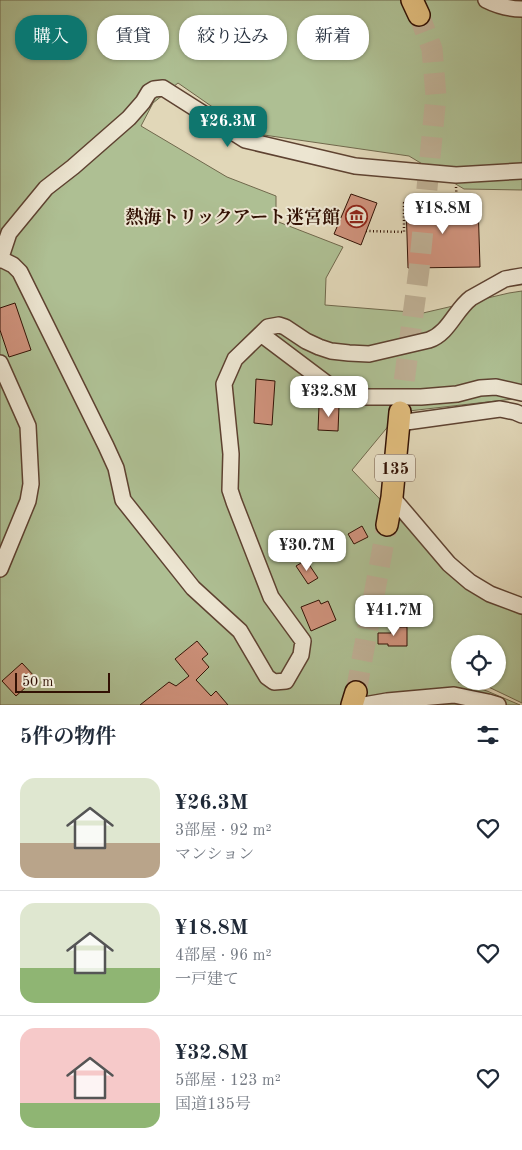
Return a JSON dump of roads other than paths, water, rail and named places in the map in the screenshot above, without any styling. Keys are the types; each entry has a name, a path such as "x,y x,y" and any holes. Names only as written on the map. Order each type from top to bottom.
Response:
{"highway":[{"name":"135","path":"387,525 392,497 399,418"}],"street":[{"path":"486,0 510,9 522,9"},
{"path":"522,171 456,175 355,166 244,140 163,88 154,89 149,92 129,118 46,188 10,234 1,260 13,265 20,272 116,468 123,500 194,588 240,631 267,677 274,682 286,681 301,655 303,641 271,596 230,490 231,454 224,384 235,359 268,327 278,325 306,341 331,351 369,354 436,338 471,298 505,279 522,276"},
{"path":"261,334 338,392 366,397 421,396 457,394 480,388 496,387 522,393"},
{"path":"0,363 28,426 31,484 28,501 0,569"},
{"path":"399,418 500,409 522,415"},
{"path":"392,497 449,564 470,582 490,594 522,606"},
{"path":"358,701 386,701 454,695 498,705"}],"tunnel":[{"path":"400,412 419,270 436,96 432,49 419,15"},
{"path":"356,692 387,525"}],"place":[{"name":"熱海トリックアート迷宮館","path":"356,217"}]}
